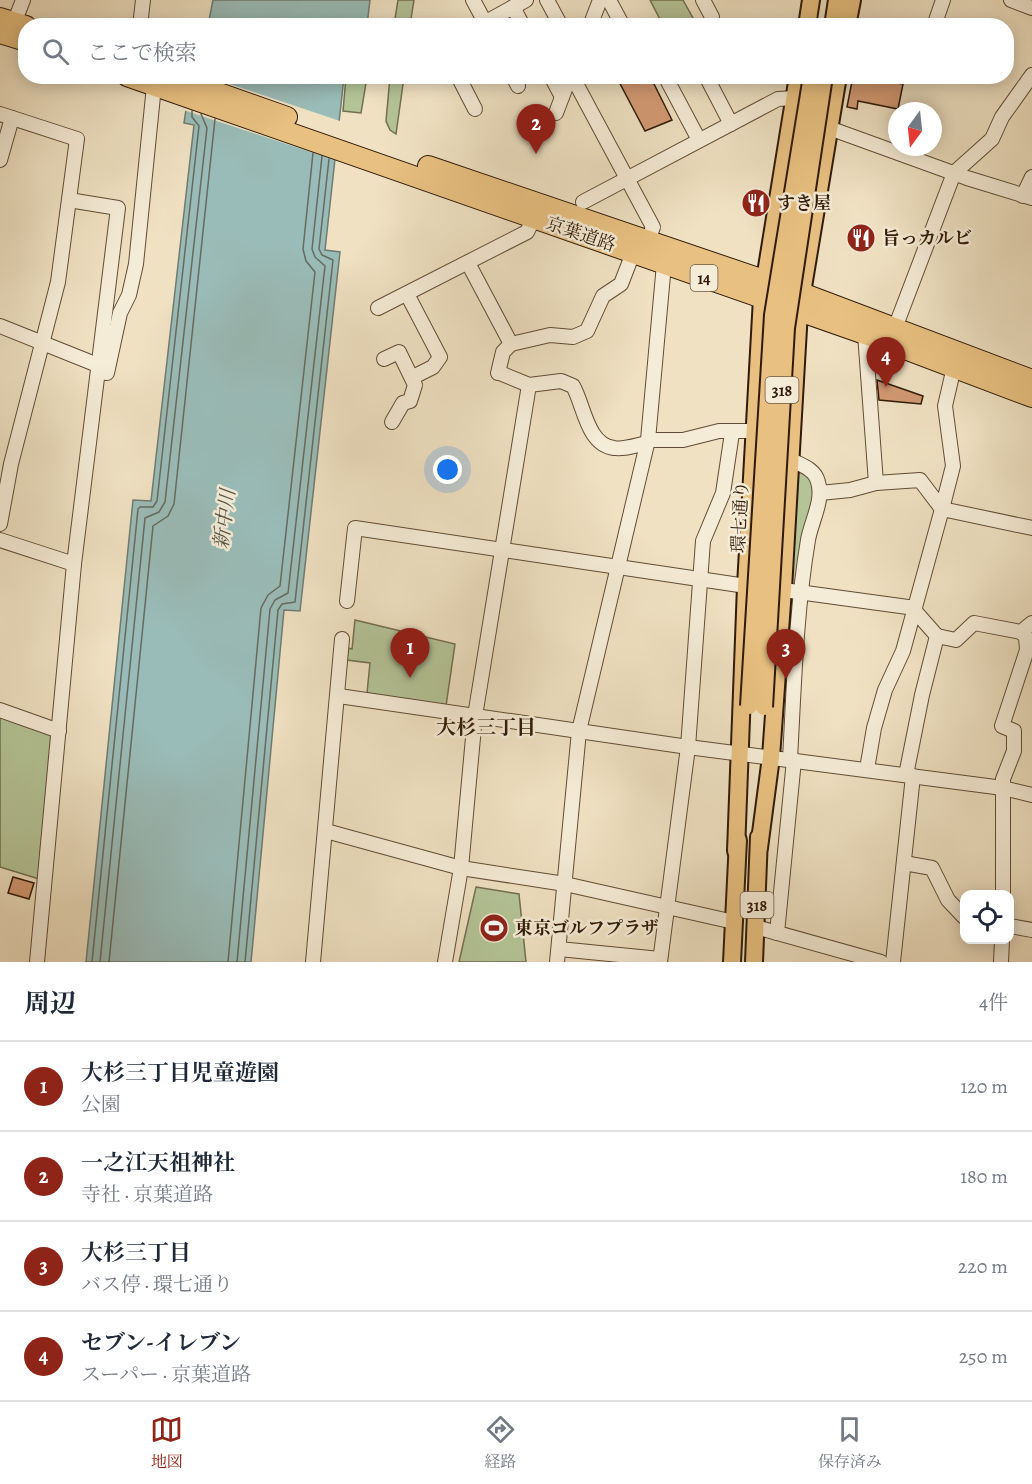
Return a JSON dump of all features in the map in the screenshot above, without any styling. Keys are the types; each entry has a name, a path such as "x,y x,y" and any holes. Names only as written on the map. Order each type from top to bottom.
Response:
{"highway":[{"name":"京葉道路","path":"162,84 376,155 801,302 896,328 1032,380"},
{"name":"京葉道路","path":"376,155 534,218 641,247 664,264 763,289"},
{"name":"京葉道路","path":"801,302 865,334 1032,398"}],"main road":[{"path":"808,18 811,0"},
{"path":"823,18 826,0"},
{"path":"834,18 837,0"},
{"path":"849,18 852,0"},
{"name":"318","path":"754,962 759,848 746,586 763,289 797,84"},
{"name":"環七通り","path":"757,706 772,315 811,84"},
{"name":"環七通り","path":"754,755 786,328 823,84"},
{"path":"754,755 792,591 791,460 801,302 837,84"},
{"name":"318","path":"732,962 736,851 754,755"}],"street":[{"path":"10,25 23,0"},
{"path":"141,18 143,0"},
{"path":"473,0 481,18"},
{"path":"494,18 526,0"},
{"path":"547,0 557,18"},
{"path":"593,18 600,0"},
{"path":"609,0 619,18"},
{"path":"703,0 712,17"},
{"path":"937,18 943,0"},
{"path":"1011,0 1032,8"},
{"path":"513,7 519,18"},
{"path":"896,328 954,173 992,139 1002,117 1032,75"},
{"path":"0,326 42,342 107,374 112,363 120,313 129,295 136,264 162,84"},
{"path":"462,84 475,110"},
{"path":"555,84 562,97"},
{"path":"556,113 568,84"},
{"path":"575,84 653,227 621,284 603,296 587,330 573,336 550,335 510,344 502,352 499,373 529,385 561,381 573,386 588,425 595,436 607,447 618,448 648,442 684,440 719,431 732,433 754,431"},
{"path":"669,84 699,140"},
{"path":"710,84 731,124"},
{"path":"583,202 778,99 795,98"},
{"path":"0,160 6,116 77,139 58,282 10,464 0,524"},
{"path":"829,128 1027,197 1032,177"},
{"path":"37,962 74,564 118,208 69,200"},
{"path":"378,308 527,232 534,218"},
{"path":"468,263 510,344"},
{"path":"664,264 648,442 616,568 579,731 558,955 660,960 688,747 703,541 723,492 732,433"},
{"path":"407,294 440,357 433,367 413,377"},
{"path":"865,334 876,483"},
{"path":"384,359 399,352 415,385 410,401 403,403 392,422"},
{"path":"867,769 874,728 885,690 903,651 953,466 945,406 954,367"},
{"path":"445,962 461,868 475,716 529,385"},
{"path":"777,933 792,759 792,591 820,493 818,480 811,471 791,460"},
{"path":"820,493 850,490 876,483 920,480 942,509 1032,528"},
{"path":"347,601 355,528 746,586"},
{"path":"0,540 74,564"},
{"path":"792,591 915,610 937,636 956,640 969,625 980,623 1026,627 1027,650 1002,726 1014,731 1014,751 1003,778 1003,890"},
{"path":"893,962 904,863 910,776 922,695 937,636"},
{"path":"313,962 326,831 324,826 339,696 337,693 342,639"},
{"path":"339,696 688,747 1031,792"},
{"path":"0,710 58,731"},
{"path":"326,831 461,868 565,884 734,922"},
{"path":"904,863 932,868 948,900 960,913"},
{"path":"756,927 882,962"},
{"path":"1014,927 1032,930"},
{"path":"1001,962 1002,944"}],"green space":[{"path":"398,0 414,0 411,18 395,18"},
{"path":"650,0 683,0 693,18 659,18"},
{"path":"345,84 366,84 361,113 343,111"},
{"path":"389,84 403,84 396,134 390,130 386,121"},
{"path":"795,465 807,472 817,493 799,589 788,587"},
{"path":"355,620 455,644 446,706 367,693 370,663 347,660 348,648 352,649"},
{"path":"0,714 47,732 54,739 39,879 0,867"},
{"name":"東京ゴルフプラザ","path":"476,887 519,894 526,962 459,962"}],"water":[{"path":"213,0 370,0 368,18 209,18"},
{"name":"新中川","path":"190,84 343,84 325,250 340,252 300,611 284,610 251,962 86,962 133,500 151,501 194,125 184,123"}],"pier":[{"path":"186,84 230,84 343,122 338,161 183,110"}],"building":[{"path":"620,84 654,84 672,120 645,131"},
{"path":"851,84 903,84 899,102 888,102 888,107 858,101 857,109 847,107"},
{"path":"877,380 923,396 921,404 879,400"},
{"path":"13,877 34,883 29,899 8,893"}],"place":[{"name":"一之江天祖神社","path":"536,154"},
{"name":"すき屋","path":"756,203"},
{"name":"旨っカルビ","path":"861,238"},
{"name":"セブン-イレブン","path":"886,387"},
{"name":"大杉三丁目児童遊園","path":"410,678"},
{"name":"大杉三丁目","path":"786,679"},
{"name":"東京ゴルフプラザ","path":"494,928"}],"district":[{"name":"大杉三丁目","path":"486,727"}]}
